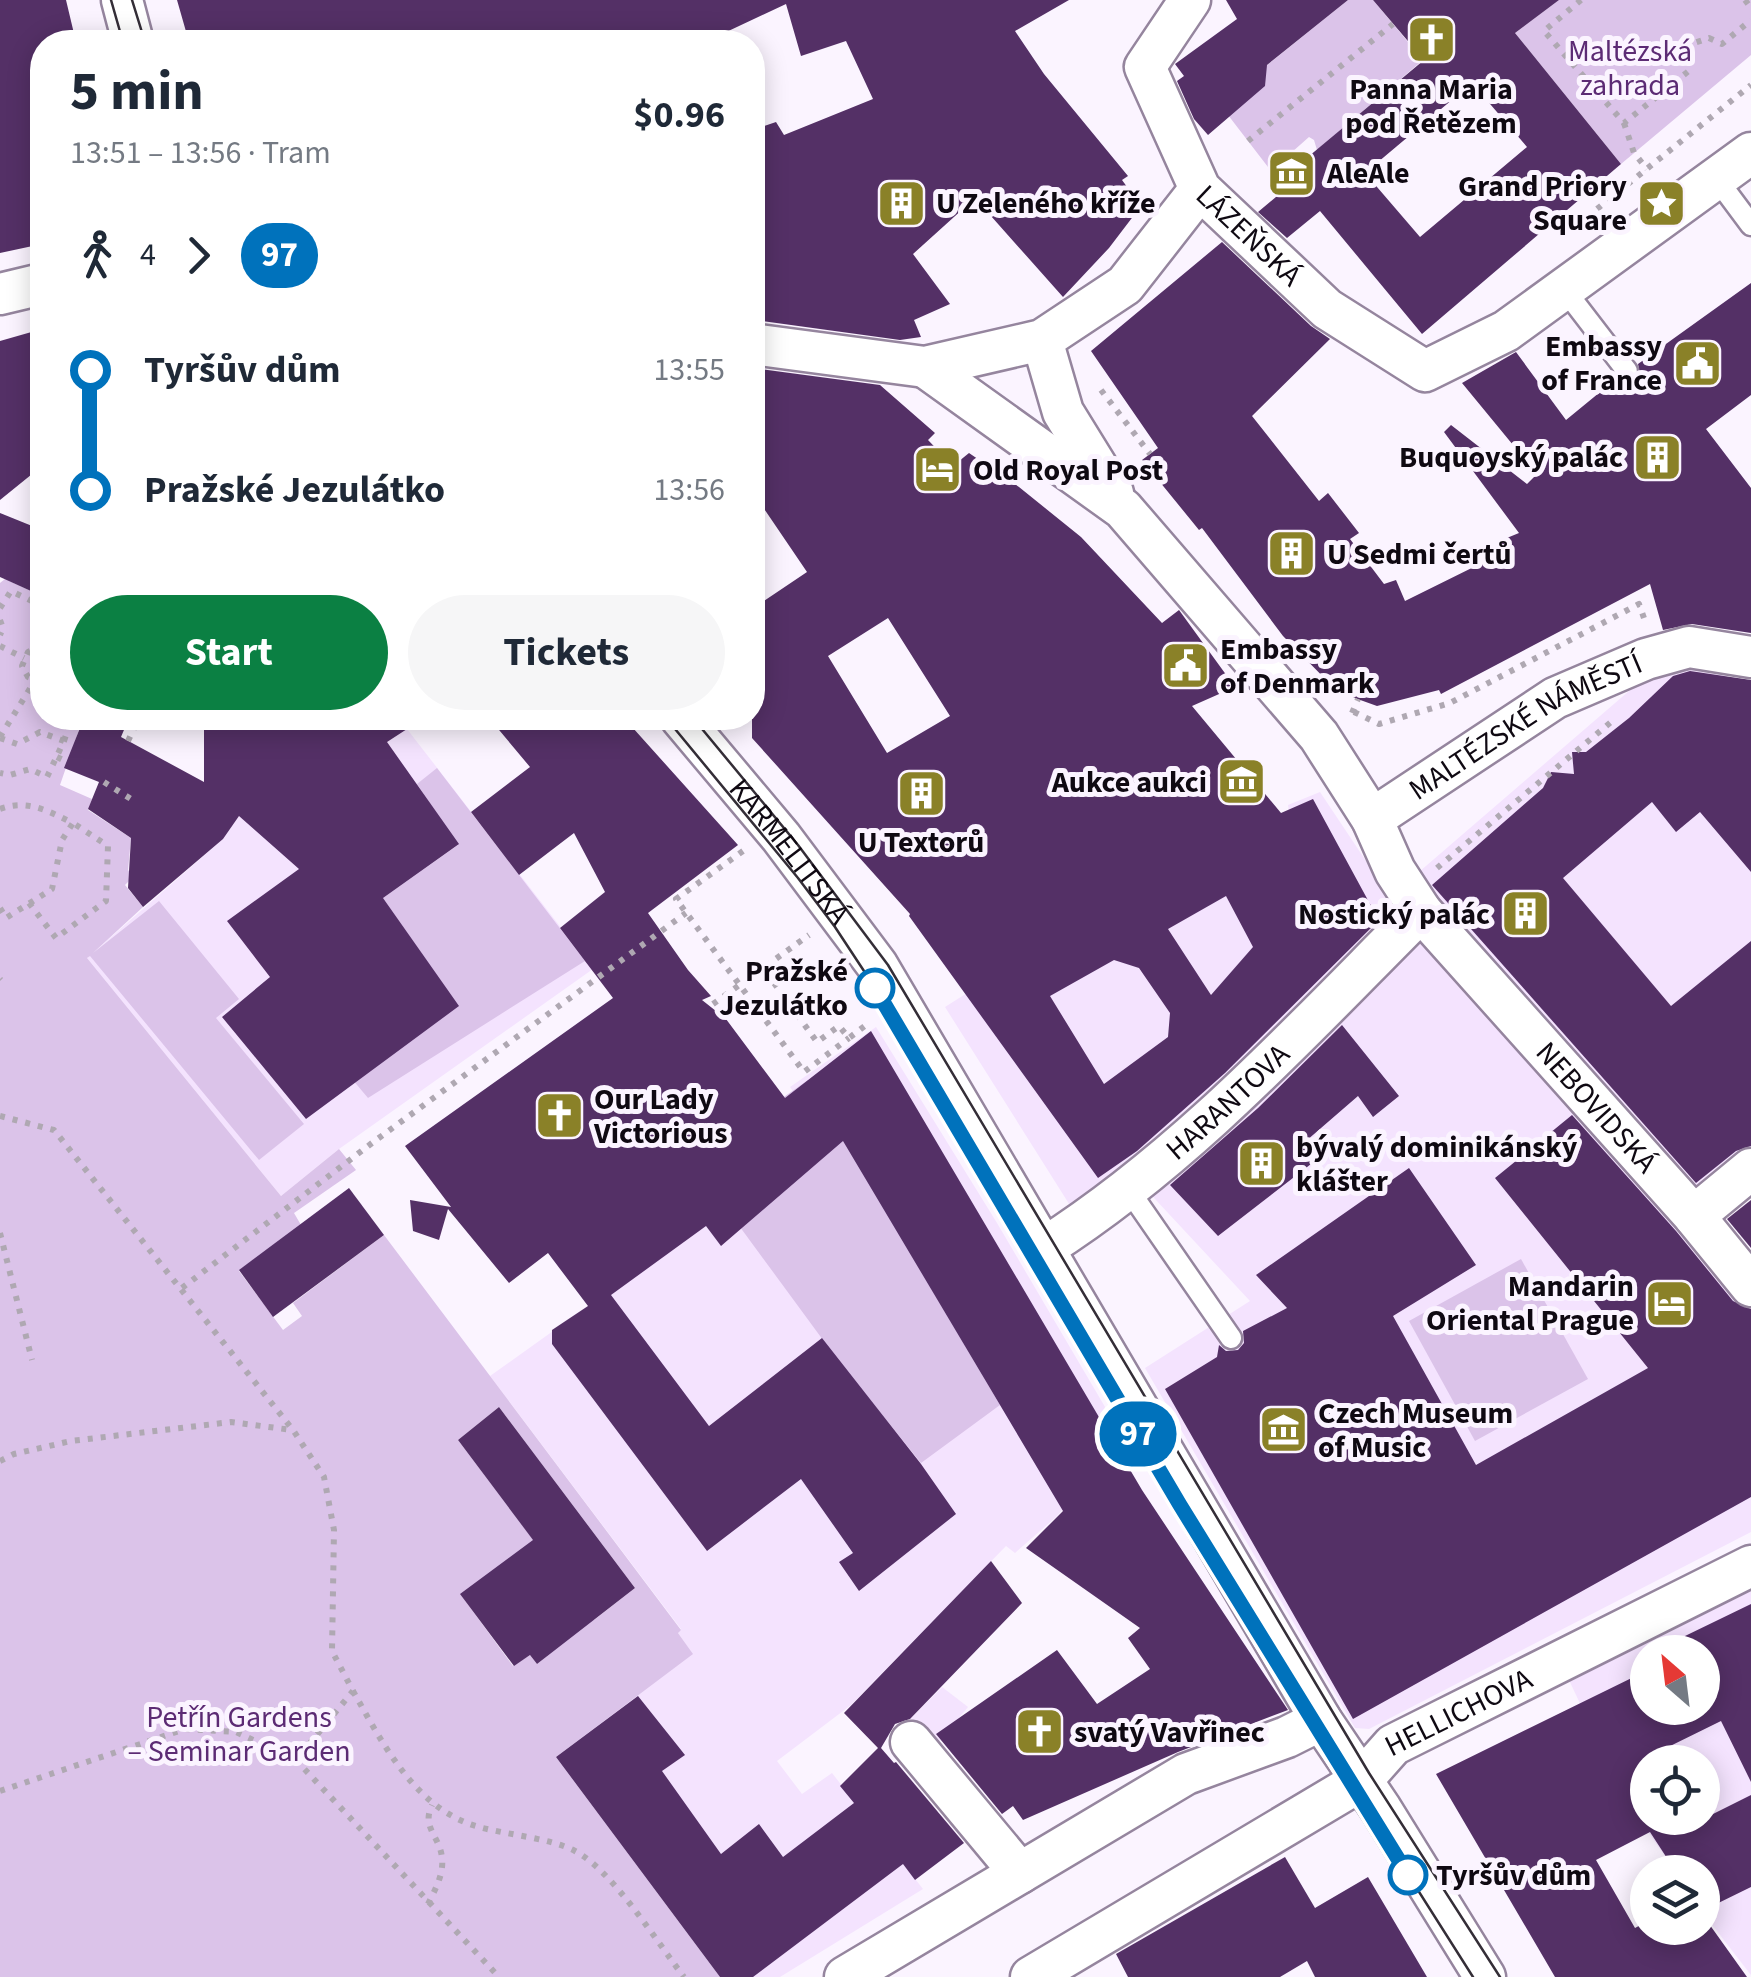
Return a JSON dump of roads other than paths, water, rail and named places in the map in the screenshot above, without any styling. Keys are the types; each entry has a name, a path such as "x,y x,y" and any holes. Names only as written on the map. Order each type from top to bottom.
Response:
{"street":[{"name":"LÁZEŇSKÁ","path":"1190,0 1145,67 1200,189 1327,309 1425,371 1506,331 1564,289"},
{"path":"1564,289 1741,163"},
{"path":"765,346 925,366 1042,340 1124,285 1200,189"},
{"path":"0,294 30,287"},
{"path":"1042,340 1064,412 1123,510 1319,736 1372,819 1415,918"},
{"path":"925,366 1123,510"},
{"name":"MALTÉZSKÉ NÁMĚSTÍ","path":"1372,819 1554,698 1675,651 1750,658"},
{"name":"KARMELITSKÁ","path":"690,730 781,837 877,965 1321,1720 1485,1977"},
{"name":"HARANTOVA","path":"1044,1248 1128,1189 1244,1089 1415,918"},
{"name":"NEBOVIDSKÁ","path":"1415,918 1694,1216 1751,1286"},
{"path":"1694,1216 1751,1169"},
{"name":"HELLICHOVA","path":"1031,1977 1362,1780 1393,1745 1751,1566"},
{"path":"845,1977 887,1966 1020,1873 1186,1774 1287,1737 1321,1720"},
{"path":"912,1742 1020,1873"}],"lane":[{"path":"1741,163 1751,225"},
{"path":"1564,289 1627,371"},
{"path":"1128,1189 1231,1338"}],"tram line":[{"path":"111,0 120,30"},
{"path":"132,0 141,30"},
{"path":"676,730 798,878 891,1012 1179,1505 1473,1977"},
{"path":"703,730 798,845 888,965 1369,1773 1500,1977"},
{"name":"97","path":"875,988 1180,1505 1408,1875"}],"place":[{"name":"Panna Maria pod Řetězem","path":"1431,40"},
{"name":"AleAle","path":"1292,173"},
{"name":"U Zeleného kříže","path":"901,203"},
{"name":"Grand Priory Square","path":"1662,203"},
{"name":"Embassy of France","path":"1697,363"},
{"name":"Buquoyský palác","path":"1658,457"},
{"name":"Old Royal Post","path":"938,470"},
{"name":"U Sedmi čertů","path":"1292,554"},
{"name":"Embassy of Denmark","path":"1185,666"},
{"name":"Aukce aukci","path":"1242,782"},
{"name":"U Textorů","path":"921,793"},
{"name":"Nostický palác","path":"1525,914"},
{"name":"Pražské Jezulátko","path":"875,988"},
{"name":"Our Lady Victorious","path":"559,1116"},
{"name":"bývalý dominikánský klášter","path":"1261,1164"},
{"name":"Mandarin Oriental Prague","path":"1669,1303"},
{"name":"Czech Museum of Music","path":"1283,1430"},
{"name":"svatý Vavřinec","path":"1039,1732"},
{"name":"Tyršův dům","path":"1408,1875"}],"park label":[{"name":"Maltézská zahrada","path":"1630,68"},
{"name":"Petřín Gardens – Seminar Garden","path":"239,1734"}]}
